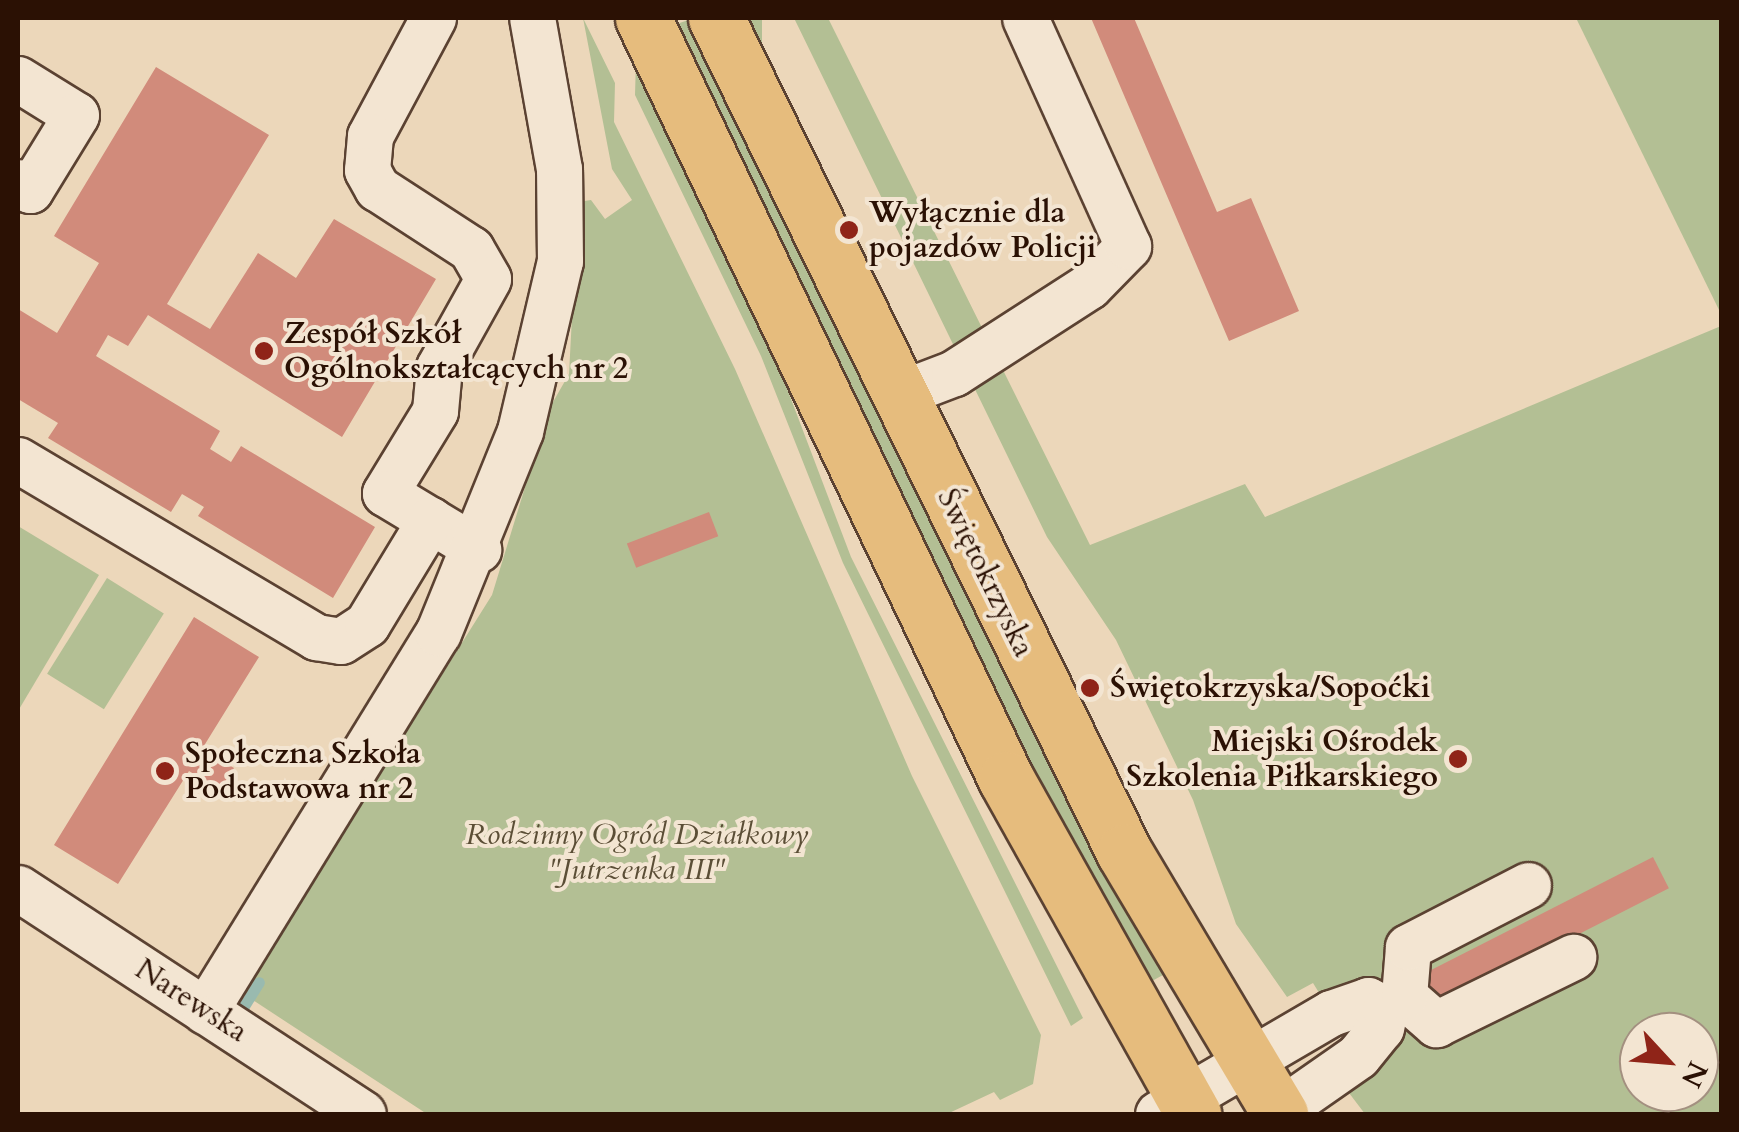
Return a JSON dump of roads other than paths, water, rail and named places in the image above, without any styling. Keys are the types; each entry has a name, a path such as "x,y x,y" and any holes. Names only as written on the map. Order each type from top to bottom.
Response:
{"main road":[{"path":"643,18 1006,779 1178,1110"},
{"name":"Świętokrzyska","path":"716,18 1124,852 1278,1114"}],"street":[{"path":"433,18 365,154 377,188 470,249 488,279 439,368 435,411 385,494 478,549"},
{"path":"205,1011 388,721 478,549 526,412 560,262 559,169 532,18"},
{"path":"899,394 954,373 1089,286 1128,246 1025,18"},
{"path":"18,78 76,115 30,190 18,182"},
{"path":"18,460 316,637 341,642 367,624 430,520"},
{"path":"1278,1114 1358,1056 1395,1003 1408,947 1528,885"},
{"name":"Narewska","path":"18,888 363,1114"},
{"path":"1178,1110 1244,1061 1332,1013 1368,1000 1395,1003 1436,1024 1574,958"}],"waterway":[{"path":"244,1006 259,982"}],"place":[{"name":"Wyłącznie dla pojazdów Policji","path":"849,230"},
{"name":"Zespół Szkół Ogólnokształcących nr 2","path":"264,351"},
{"name":"Świętokrzyska/Sopoćki","path":"1090,688"},
{"name":"Miejski Ośrodek Szkolenia Piłkarskiego","path":"1458,759"},
{"name":"Społeczna Szkoła Podstawowa nr 2","path":"165,771"}],"park label":[{"name":"Rodzinny Ogród Działkowy \"Jutrzenka III\"","path":"637,852"}]}
